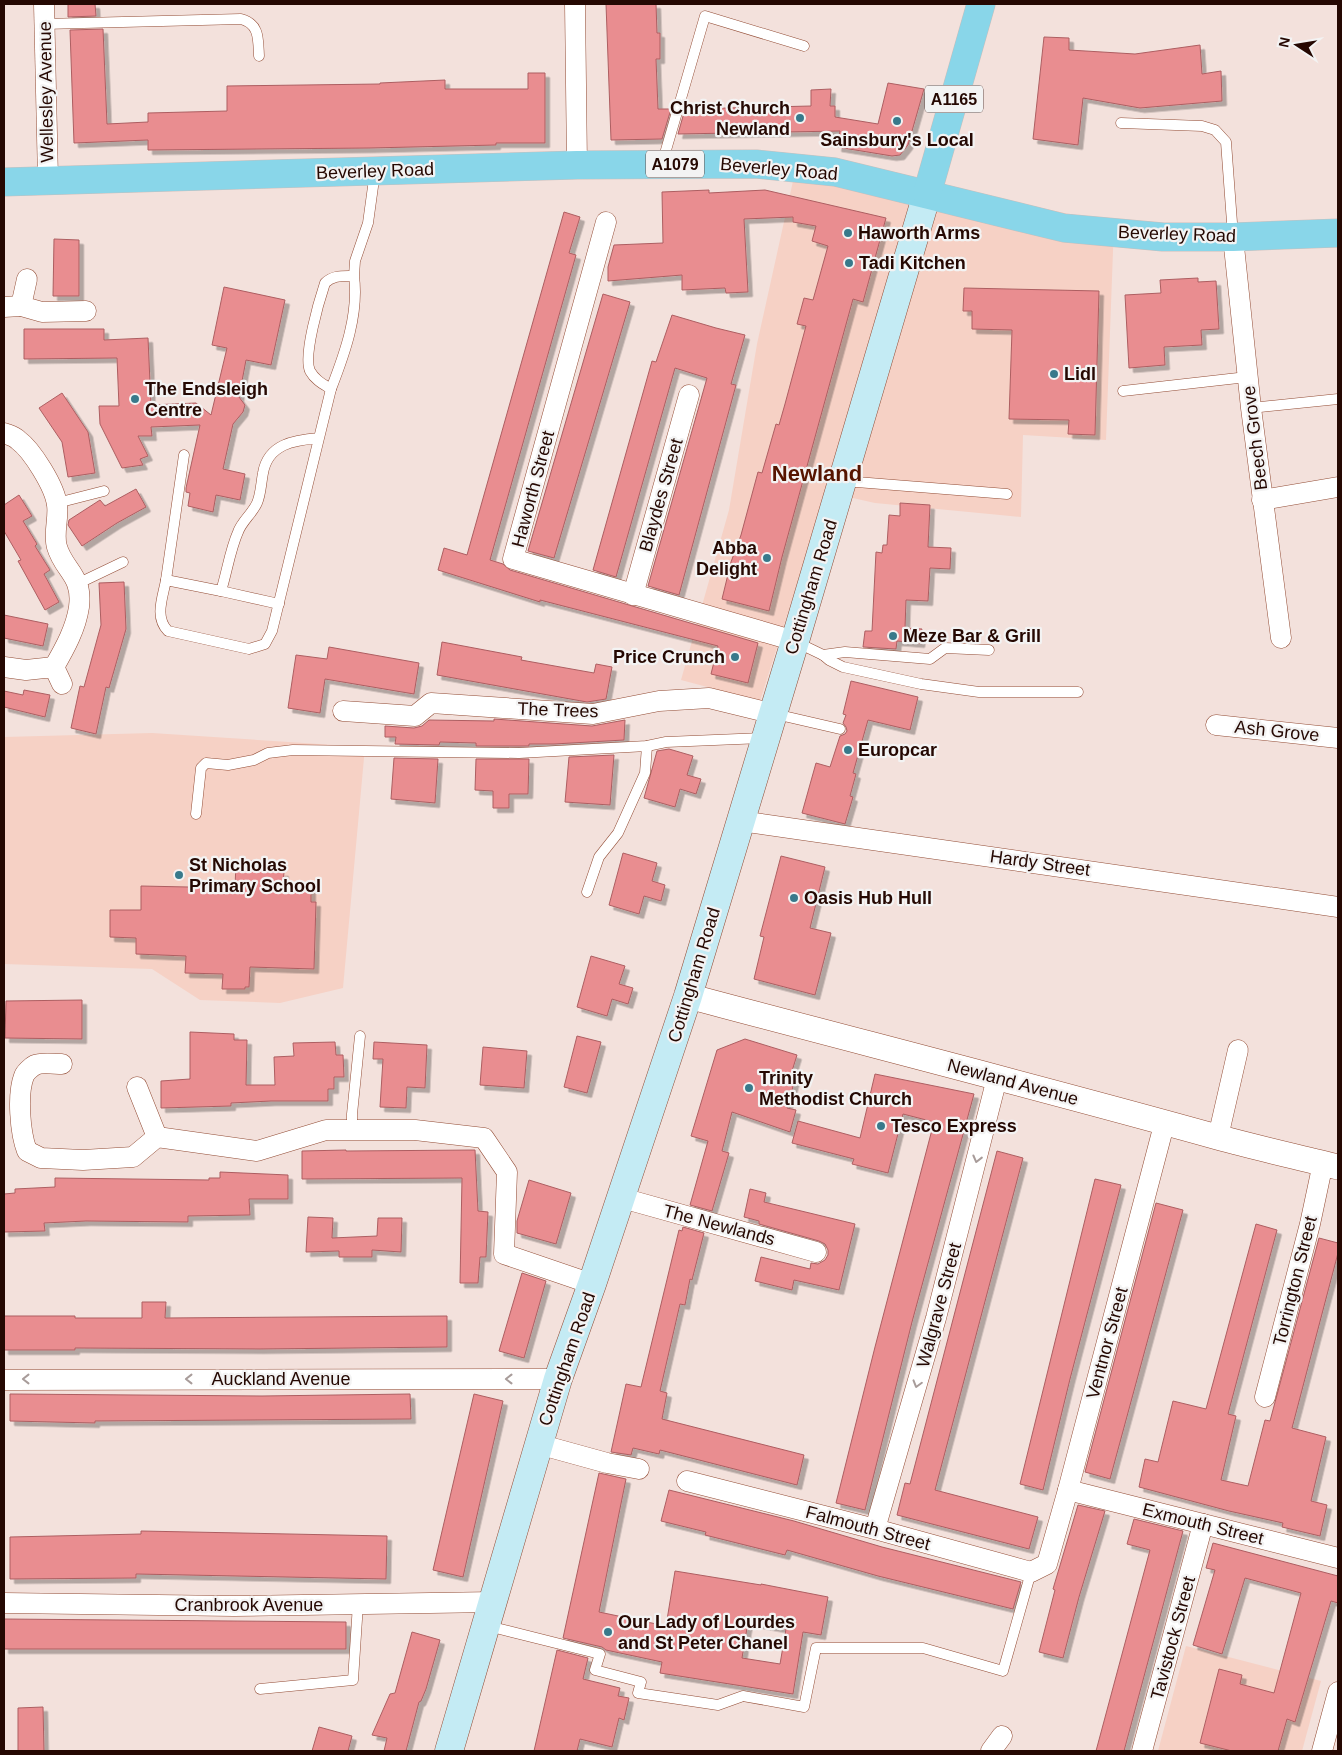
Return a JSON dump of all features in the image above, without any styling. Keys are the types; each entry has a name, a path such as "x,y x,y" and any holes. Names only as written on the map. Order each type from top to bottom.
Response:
{"main road":[{"name":"A1165","path":"927,194 980,4"},
{"name":"Beverley Road","path":"4,182 48,179 577,165 756,164 835,172 1064,228 1163,237 1233,237 1338,232"},
{"name":"Cottingham Road","path":"449,1751 558,1379 622,1198 688,996 796,641 927,194"}],"street":[{"name":"Wellesley Avenue","path":"44,4 48,179"},
{"path":"575,4 577,165"},
{"name":"Haworth Street","path":"606,222 513,559 796,641"},
{"name":"Beech Grove","path":"1233,237 1262,500 1282,638"},
{"path":"27,278 13,306 42,312 86,311"},
{"name":"Blaydes Street","path":"633,595 689,395"},
{"path":"4,433 17,439 26,448 52,489 57,503 56,546 75,577 79,590 79,607 58,676 4,667"},
{"path":"1262,500 1338,487"},
{"name":"The Trees","path":"343,711 415,716 431,703 592,714 659,701 709,698 770,726"},
{"name":"Ash Grove","path":"1216,725 1338,738"},
{"name":"Hardy Street","path":"741,821 1338,907"},
{"name":"Newland Avenue","path":"688,996 1218,1137 1331,1165"},
{"path":"1218,1137 1238,1050"},
{"path":"62,1064 36,1064 24,1075 21,1119 22,1139 27,1151 41,1158 82,1160 133,1157 157,1137 257,1151 326,1130 415,1130 484,1138 507,1172 504,1254 592,1284"},
{"name":"Walgrave Street","path":"875,1529 936,1318 998,1078"},
{"path":"137,1087 157,1137"},
{"name":"Ventnor Street","path":"1039,1568 1068,1490 1165,1122"},
{"name":"Torrington Street","path":"1265,1397 1310,1224 1331,1165"},
{"name":"The Newlands","path":"622,1198 816,1252"},
{"name":"Auckland Avenue","path":"4,1380 558,1379"},
{"path":"538,1444 608,1463 639,1469"},
{"name":"Falmouth Street","path":"687,1482 1039,1568"},
{"name":"Exmouth Street","path":"1068,1490 1338,1558"},
{"name":"Tavistock Street","path":"1142,1751 1203,1524"},
{"name":"Cranbrook Avenue","path":"4,1603 234,1606 358,1604 490,1614"},
{"path":"1322,1751 1338,1692"}],"lane":[{"path":"666,164 666,150 705,16 804,46"},
{"path":"44,24 241,19 256,28 259,56"},
{"path":"1122,123 1202,126 1215,130 1226,142 1233,237"},
{"path":"184,455 166,580 159,615 164,627 172,633 250,649 259,647 265,644 269,638 331,389 343,358 351,326 355,288 355,261 368,223 375,171"},
{"path":"331,389 315,378 310,370 308,354 325,283 330,278 354,276"},
{"path":"1123,392 1248,377"},
{"path":"1251,408 1338,399"},
{"path":"221,591 235,538 258,502 263,471 271,454 276,448 286,443 319,438"},
{"path":"843,481 1007,494"},
{"path":"57,503 104,491"},
{"path":"77,584 123,562"},
{"path":"166,580 278,604"},
{"path":"796,641 843,667 921,684 979,692 1078,692"},
{"path":"823,655 844,652 930,659 946,648 989,650"},
{"path":"196,814 201,768 206,764 228,765 254,760 281,751 519,752 647,746 770,726 840,729"},
{"path":"587,892 599,856 618,833 645,773 647,746"},
{"path":"352,1130 360,1036"},
{"path":"490,1614 600,1654 595,1670 641,1682 638,1693 718,1705 742,1696 804,1707 816,1648 923,1648 1003,1671 1039,1568"},
{"path":"260,1689 353,1680 358,1604"}],"shaded area":[{"path":"799,154 1114,224 1106,440 1023,435 1021,517 875,503 826,492 760,701 681,680 729,510 757,344"},
{"name":"St Nicholas Primary School","path":"152,733 365,747 343,988 280,1003 200,1000 152,969 4,964 4,737"},
{"path":"1186,1646 1321,1681 1302,1751 1158,1751"}],"building":[{"path":"68,4 95,4 96,16 68,17"},
{"path":"606,4 656,4 657,33 660,33 660,59 656,59 658,109 671,109 662,139 611,140"},
{"path":"103,29 107,124 148,122 148,113 227,111 227,86 380,84 445,80 445,89 528,89 528,73 545,73 545,143 370,148 148,150 148,140 74,143 70,30"},
{"path":"1044,37 1069,38 1069,50 1135,54 1200,45 1202,74 1221,71 1222,101 1140,108 1083,98 1078,145 1033,139"},
{"path":"888,83 924,89 908,145 900,155 892,156 837,147 840,131 678,134 685,109 811,106 811,90 831,89 830,106 835,106 835,117 878,124"},
{"path":"709,190 709,193 765,190 886,218 863,302 853,299 769,611 722,599 758,472 762,473 776,424 779,425 785,404 806,326 797,324 804,298 813,300 828,246 812,241 816,226 793,222 793,217 744,219 748,292 726,293 725,288 682,290 682,275 608,281 608,267 614,245 663,243 662,192"},
{"path":"564,212 580,217 569,253 576,255 490,560 503,564 510,570 758,643 748,683 711,674 718,646 540,600 540,602 438,570 444,548 467,555"},
{"path":"54,239 79,240 79,296 53,296"},
{"path":"1198,278 1198,282 1216,281 1219,329 1201,330 1202,345 1164,347 1165,365 1129,368 1125,295 1161,293 1160,280"},
{"name":"The Endsleigh Centre","path":"224,287 285,300 271,365 246,360 239,397 245,405 243,412 233,424 223,469 245,474 240,500 216,495 213,512 188,506 190,493 186,492 186,488 200,425 151,427 152,436 138,436 148,456 140,459 143,465 122,468 100,424 99,406 119,406 117,358 24,359 24,329 104,329 104,340 148,338 151,405 196,403 211,415 227,348 212,345"},
{"name":"Lidl","path":"964,288 1099,291 1095,435 1068,434 1069,420 1009,419 1012,330 972,329 972,311 963,311"},
{"path":"603,294 630,302 554,558 528,551"},
{"path":"672,315 745,335 731,384 736,385 679,595 648,586 707,378 675,368 616,577 593,570 652,361 656,362"},
{"path":"62,393 88,432 95,473 68,477 62,442 39,408"},
{"path":"136,489 146,507 82,546 68,525 69,520 100,500 105,506"},
{"path":"19,495 32,516 23,521 37,544 35,546 50,570 44,574 59,602 45,610 18,561 21,560 4,531 4,505"},
{"path":"900,503 930,505 928,547 951,548 950,569 930,568 928,601 906,600 905,628 922,629 920,643 897,641 896,649 863,647 865,631 872,631 876,552 882,553 883,545 887,545 889,515 900,516"},
{"path":"124,582 126,629 109,688 106,687 96,734 71,728 80,686 84,687 101,625 99,583"},
{"path":"4,615 48,624 43,646 4,638"},
{"path":"442,642 522,657 521,660 594,673 596,664 612,667 606,699 587,702 437,675"},
{"path":"329,647 419,663 414,694 325,679 320,713 288,708 296,655 327,659"},
{"path":"851,681 918,697 910,730 868,720 853,773 856,774 850,796 853,797 845,824 802,813 816,763 830,767 840,736 847,731 843,723 846,715 843,714"},
{"path":"24,690 50,695 45,717 4,707 4,691 23,695"},
{"path":"494,719 592,726 625,720 624,740 529,744 529,746 476,746 476,743 440,742 439,745 395,744 396,737 385,737 385,726 414,728 422,726 429,720 494,721"},
{"path":"669,749 693,756 687,775 701,779 696,794 680,789 675,807 644,798 657,751"},
{"path":"614,755 610,805 565,802 569,757"},
{"path":"394,758 438,759 435,803 391,799"},
{"path":"476,759 529,759 528,794 509,794 509,808 493,808 493,791 475,790"},
{"path":"623,853 657,863 652,881 665,885 661,901 644,896 639,914 609,905"},
{"name":"Oasis Hub Hull","path":"781,856 825,867 810,928 831,933 815,995 754,979 764,937 760,936"},
{"path":"236,861 262,861 262,872 284,872 283,884 311,885 311,902 316,902 314,969 250,967 249,987 245,987 245,989 222,989 223,974 185,973 186,956 136,954 136,938 110,937 110,910 141,910 141,886 235,888"},
{"path":"591,956 625,966 619,984 633,988 628,1004 612,999 607,1016 577,1007"},
{"path":"82,1000 82,1039 5,1038 6,1001"},
{"path":"190,1032 234,1034 234,1040 247,1040 246,1085 275,1085 274,1057 294,1056 293,1043 335,1042 336,1055 343,1055 344,1077 334,1077 334,1089 328,1089 328,1101 271,1101 231,1103 231,1106 161,1108 161,1081 190,1079"},
{"path":"577,1036 601,1042 587,1093 564,1087"},
{"name":"Trinity Methodist Church","path":"745,1039 797,1055 792,1071 797,1072 787,1108 796,1110 790,1132 732,1112 722,1151 729,1153 712,1211 690,1205 708,1141 691,1136 717,1050"},
{"path":"374,1042 427,1045 425,1088 407,1087 406,1108 380,1107 383,1059 373,1059"},
{"path":"483,1047 527,1051 524,1088 480,1085"},
{"path":"875,1074 974,1094 912,1322 865,1510 836,1503 934,1122 903,1114 888,1173 852,1164 854,1159 792,1143 798,1121 860,1138"},
{"path":"475,1150 478,1211 488,1212 486,1257 480,1257 478,1283 460,1283 462,1178 302,1179 302,1151"},
{"path":"997,1151 1023,1158 935,1490 1038,1517 1029,1549 897,1515 905,1483 910,1484"},
{"path":"220,1172 288,1175 288,1199 249,1199 250,1215 188,1216 188,1222 86,1221 44,1223 45,1231 4,1232 4,1194 15,1193 15,1189 55,1187 55,1178 209,1180 209,1178 220,1178"},
{"path":"1095,1179 1121,1185 1043,1490 1020,1484"},
{"path":"529,1180 571,1193 556,1244 517,1233 517,1221"},
{"path":"750,1189 766,1193 764,1202 855,1224 839,1290 794,1280 792,1290 755,1281 761,1257 810,1269 811,1263 818,1264 825,1260 828,1250 825,1244 819,1241 759,1224 759,1221 744,1217"},
{"path":"1156,1203 1183,1210 1110,1479 1085,1472"},
{"path":"308,1217 333,1218 332,1238 377,1236 378,1218 402,1218 401,1252 372,1250 372,1257 339,1257 339,1251 306,1252"},
{"path":"1256,1224 1277,1230 1228,1414 1236,1416 1221,1480 1248,1486 1265,1420 1270,1421 1319,1238 1338,1243 1338,1253 1292,1428 1326,1437 1311,1501 1327,1505 1320,1536 1282,1527 1283,1523 1139,1487 1145,1459 1158,1462 1173,1401 1206,1409"},
{"path":"683,1227 704,1233 692,1280 690,1279 685,1305 680,1304 660,1391 667,1393 662,1419 804,1455 797,1485 660,1450 659,1454 633,1448 631,1455 611,1452 626,1384 641,1387 679,1230 682,1231"},
{"path":"522,1273 546,1281 524,1358 499,1351"},
{"path":"142,1302 166,1302 165,1318 447,1316 447,1347 75,1348 75,1350 4,1350 4,1316 142,1318"},
{"path":"10,1394 262,1396 410,1394 411,1419 95,1421 95,1423 10,1421"},
{"path":"474,1394 503,1401 463,1577 433,1570"},
{"path":"599,1473 626,1479 599,1612 666,1626 675,1571 761,1584 828,1597 821,1635 803,1632 793,1694 660,1673 662,1662 606,1650 602,1647 563,1638","holes":["748,1622 786,1629 780,1664 742,1658"]},
{"path":"669,1490 794,1521 882,1547 1021,1582 1013,1609 878,1576 787,1550 785,1555 705,1535 706,1532 661,1521"},
{"path":"1078,1505 1105,1511 1063,1658 1039,1652 1055,1590 1053,1589"},
{"path":"1134,1519 1183,1531 1124,1751 1096,1751 1150,1550 1127,1544"},
{"path":"141,1531 387,1536 386,1579 136,1574 136,1578 10,1579 10,1537 141,1534"},
{"path":"1213,1543 1338,1576 1338,1603 1331,1601 1295,1722 1287,1719 1278,1751 1232,1751 1200,1743 1219,1669 1242,1675 1240,1684 1274,1693 1301,1593 1245,1578 1222,1654 1193,1645 1215,1570 1206,1568"},
{"path":"4,1619 346,1622 346,1649 4,1649"},
{"path":"412,1632 440,1640 426,1689 419,1702 406,1751 384,1751 387,1738 372,1735 390,1694 395,1693"},
{"path":"557,1650 588,1658 583,1679 620,1688 618,1696 629,1698 624,1720 619,1718 612,1747 580,1739 577,1751 534,1751"},
{"path":"43,1707 44,1751 18,1751 18,1708"},
{"path":"319,1727 352,1736 348,1751 312,1751"}],"place":[{"name":"Christ Church Newland","path":"800,118"},
{"name":"Sainsbury's Local","path":"897,121"},
{"name":"Haworth Arms","path":"848,233"},
{"name":"Tadi Kitchen","path":"849,263"},
{"name":"Lidl","path":"1054,374"},
{"name":"The Endsleigh Centre","path":"135,399"},
{"name":"Abba Delight","path":"767,558"},
{"name":"Meze Bar & Grill","path":"893,636"},
{"name":"Price Crunch","path":"735,657"},
{"name":"Europcar","path":"848,750"},
{"name":"St Nicholas Primary School","path":"179,875"},
{"name":"Oasis Hub Hull","path":"794,898"},
{"name":"Trinity Methodist Church","path":"749,1088"},
{"name":"Tesco Express","path":"881,1126"},
{"name":"Our Lady of Lourdes and St Peter Chanel","path":"608,1632"}],"district":[{"name":"Newland","path":"817,473"}]}
